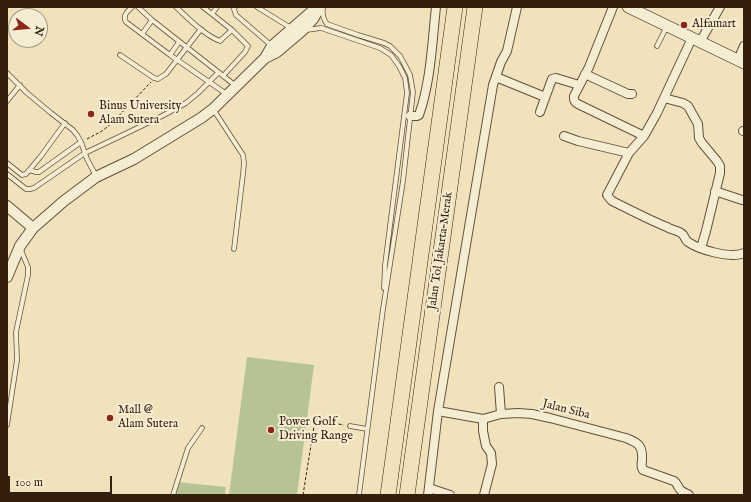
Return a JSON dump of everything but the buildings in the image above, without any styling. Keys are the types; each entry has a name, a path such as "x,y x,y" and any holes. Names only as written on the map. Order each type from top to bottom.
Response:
{"highway":[{"name":"Jalan Tol Jakarta–Merak","path":"388,495 455,7"},
{"name":"Jalan Tol Jakarta–Merak","path":"407,495 475,7"}],"main road":[{"path":"628,7 741,61"}],"street":[{"path":"265,58 278,52 303,30 313,20 320,7"},
{"path":"7,278 20,246 34,228 64,201 96,177 134,159 213,109 265,58 272,46 292,28 320,7"},
{"path":"410,116 418,116 424,102 436,7"},
{"path":"450,495 428,492 438,411 493,85 501,62 507,51 517,7"},
{"path":"612,7 591,62 579,84 573,100 582,106 644,136"},
{"path":"720,7 696,40 644,136 629,153 607,195 614,202 667,228 682,233 688,242 700,248 726,255 737,255 744,253"},
{"path":"741,61 744,46"},
{"path":"585,74 628,94 632,94"},
{"path":"496,77 545,97"},
{"path":"540,112 551,81 554,78 579,84"},
{"path":"664,98 683,103 688,106 698,124 699,138 720,166 716,191 700,248"},
{"path":"564,136 585,143 629,153"},
{"path":"716,191 742,200"},
{"path":"7,206 34,228"},
{"path":"499,387 501,414"},
{"path":"438,411 483,419 483,430 486,446 491,453 492,464 484,495"},
{"name":"Jalan Siba","path":"483,419 501,414 532,414 626,438 634,441 642,449 643,470 674,481 682,492 689,495"}],"lane":[{"path":"132,7 124,16 126,22 170,55 228,95"},
{"path":"138,7 186,48 236,87"},
{"path":"176,7 200,29 215,39 220,41 232,30"},
{"path":"203,7 232,30 248,46 223,76"},
{"path":"212,14 217,7"},
{"path":"235,7 234,9 236,15 272,46"},
{"path":"257,7 292,28"},
{"path":"320,7 324,20 327,24 390,46 400,56 410,75 413,92 401,196 367,429 359,495"},
{"path":"142,34 152,20"},
{"path":"657,46 667,26"},
{"path":"303,30 321,28 380,48 391,55 405,78 407,93 385,265 384,308"},
{"path":"120,55 154,78 158,79 166,74 200,29"},
{"path":"170,55 180,42"},
{"path":"7,73 51,114 73,130 81,142 84,153 96,177"},
{"path":"7,174 26,189 30,189 84,153 186,103 218,73"},
{"path":"7,101 20,85"},
{"path":"213,109 243,155 243,174 234,249"},
{"path":"7,163 22,175 26,174 65,123"},
{"path":"29,170 40,172 81,142"},
{"path":"7,425 17,360 16,332 28,275 28,267 20,246"},
{"path":"350,426 367,429"},
{"path":"173,495 188,448 202,428"}],"path":[{"path":"81,142 102,131 112,123 154,78"},
{"path":"303,495 315,420 350,426"}],"green space":[{"name":"Power Golf Driving Range","path":"247,357 314,365 297,495 229,495"},
{"path":"178,482 226,487 225,495 176,495"}],"place":[{"name":"Alfamart","path":"684,25"},
{"name":"Binus University Alam Sutera","path":"91,114"},
{"name":"Mall @ Alam Sutera","path":"110,418"},
{"name":"Power Golf Driving Range","path":"271,430"}]}
